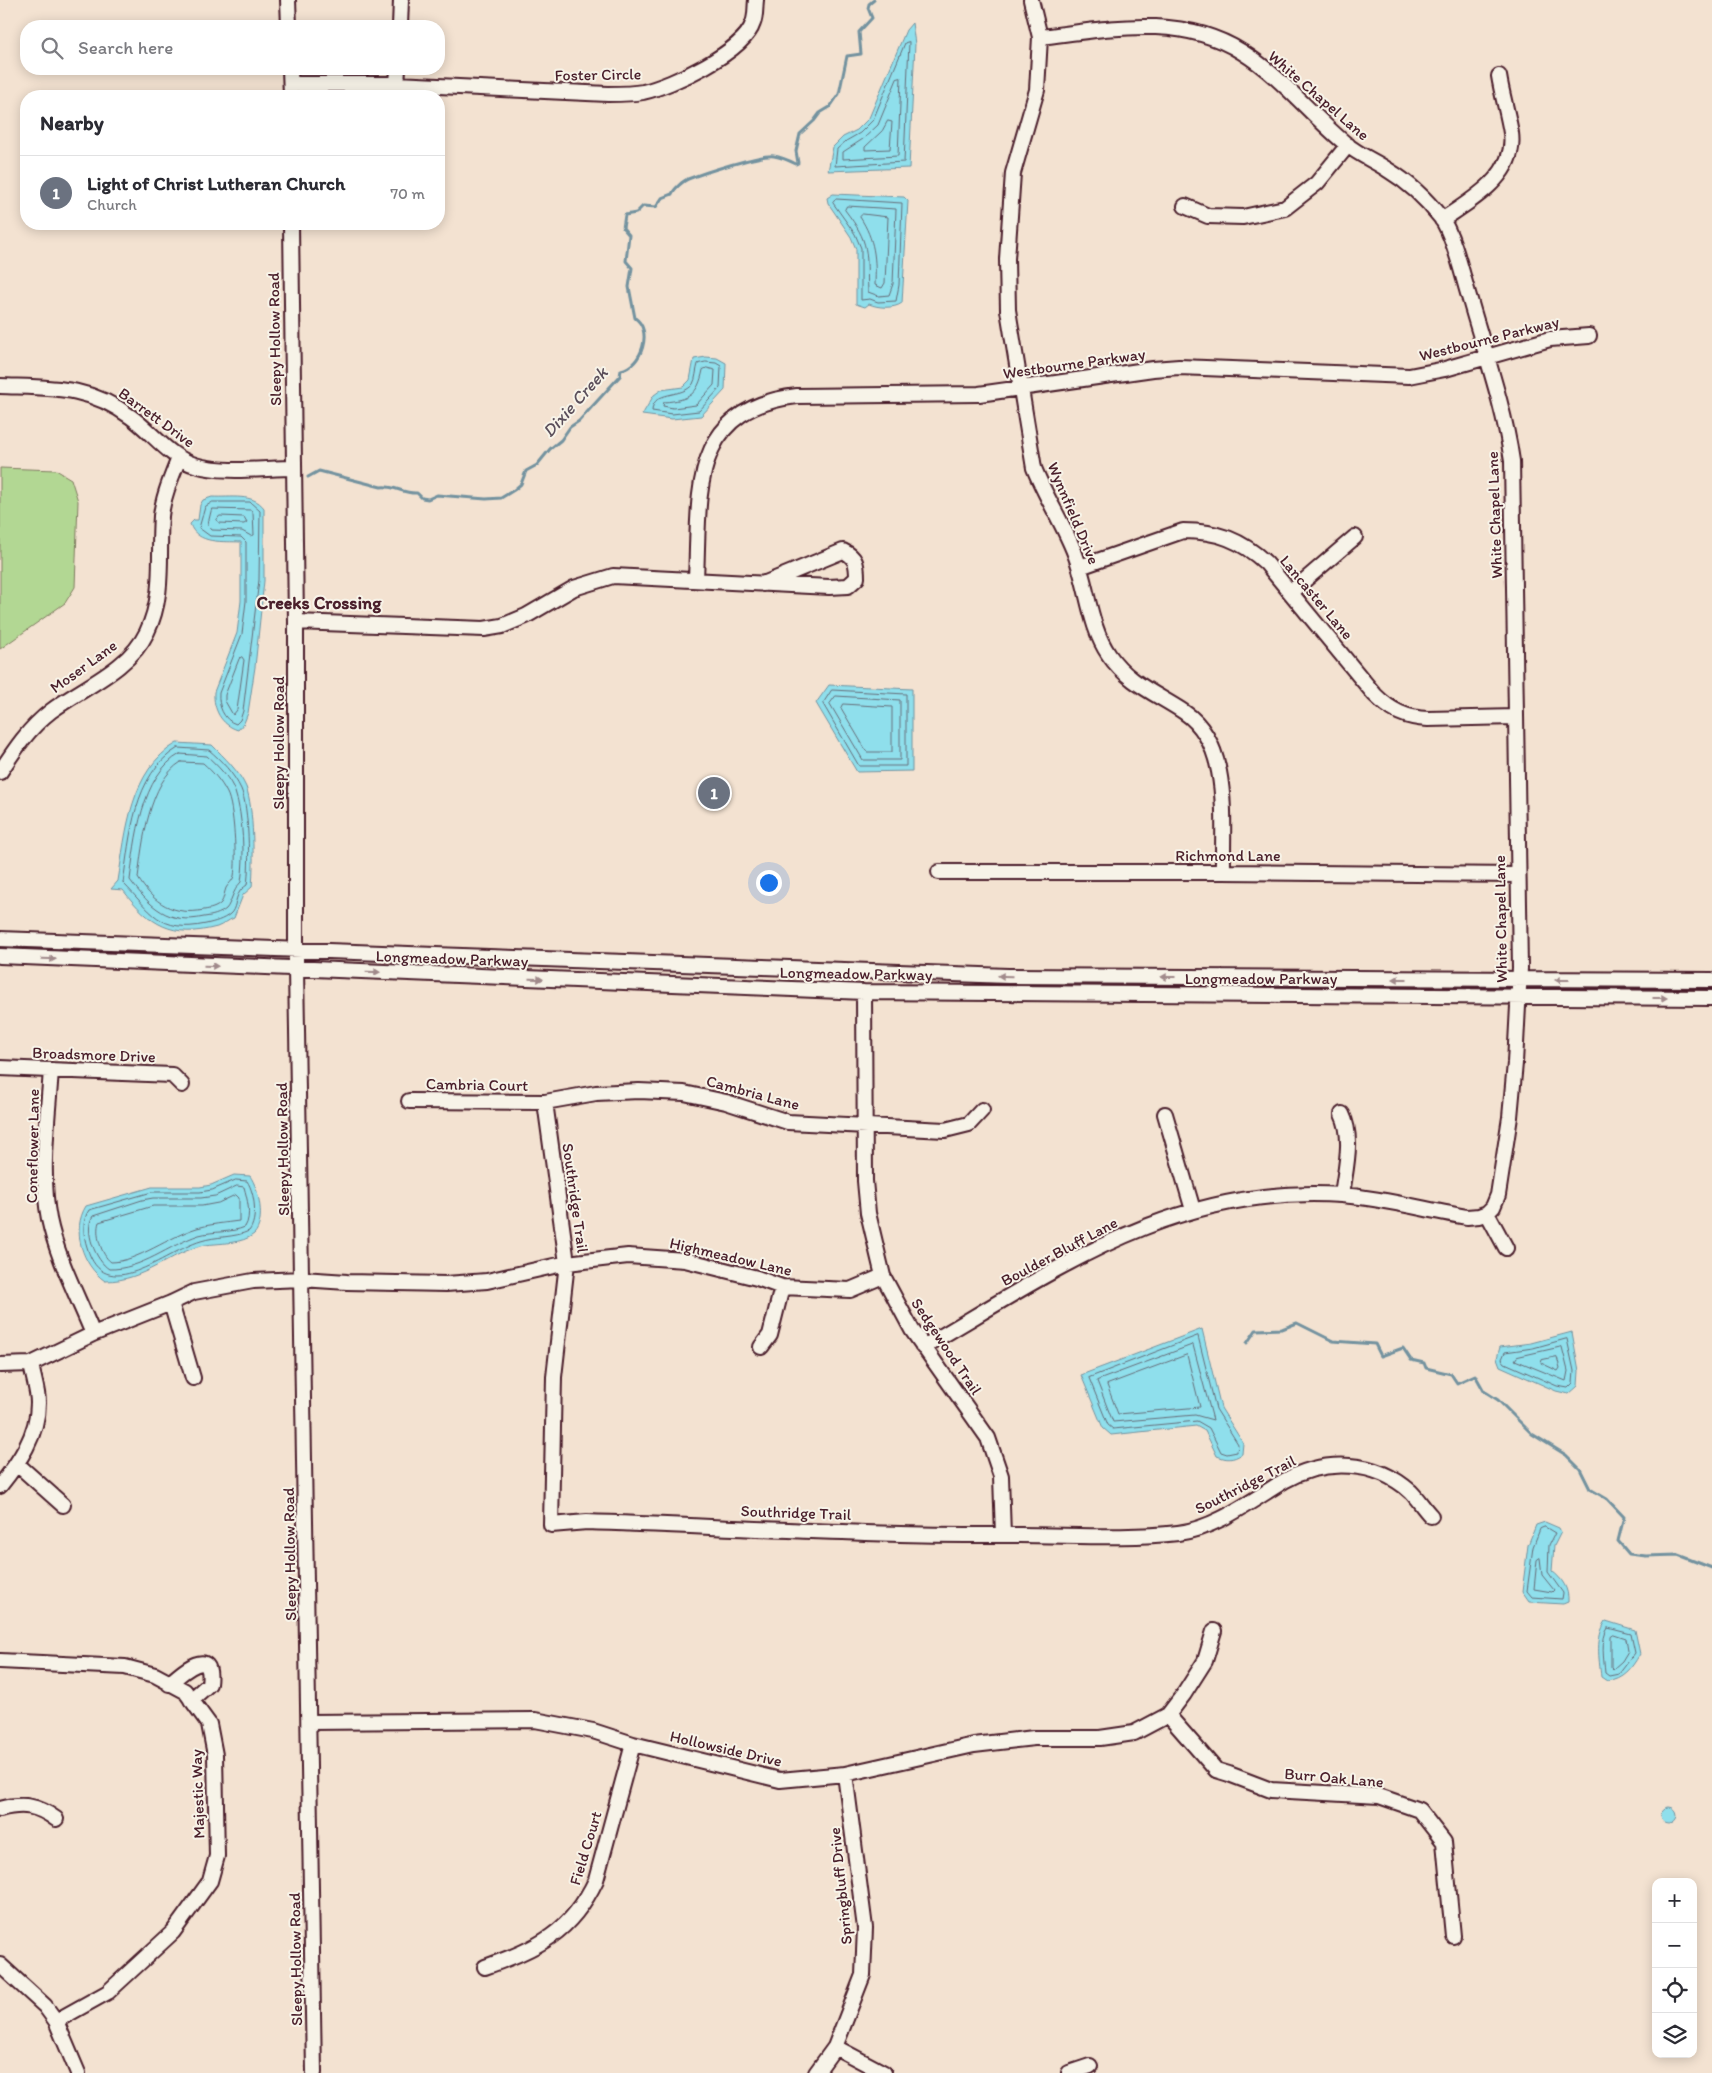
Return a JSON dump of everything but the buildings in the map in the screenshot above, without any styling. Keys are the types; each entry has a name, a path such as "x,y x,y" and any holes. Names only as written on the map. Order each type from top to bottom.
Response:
{"street":[{"path":"288,0 289,20"},
{"path":"400,20 401,0"},
{"name":"Foster Circle","path":"291,90 397,84 524,92 608,94 642,92 683,78 716,62 738,43 753,24 756,0"},
{"name":"Wynnfield Drive","path":"1032,0 1040,36 1037,90 1013,172 1008,216 1008,310 1034,468 1080,567 1097,629 1108,653 1121,672 1186,713 1200,728 1212,748 1220,771 1223,872"},
{"name":"White Chapel Lane","path":"1040,36 1135,26 1175,27 1200,33 1243,52 1276,79 1348,146 1405,182 1442,220 1459,263 1487,358 1508,437 1512,460 1519,980 1513,1090 1504,1163 1498,1195 1493,1207 1487,1212"},
{"path":"290,75 291,90"},
{"path":"397,84 398,75"},
{"path":"1442,220 1493,183 1506,160 1511,135 1499,76"},
{"path":"1185,206 1208,216 1243,217 1286,208 1317,183 1348,146"},
{"name":"Sleepy Hollow Road","path":"291,230 296,622 296,969 314,2073"},
{"name":"Westbourne Parkway","path":"696,579 701,484 708,453 724,429 745,412 776,398 797,396 979,394 1153,369 1179,368 1409,376 1487,358 1550,338 1589,336"},
{"name":"Barrett Drive","path":"0,386 61,388 86,393 106,401 131,417 179,458 195,465 211,467 294,468"},
{"name":"Moser Lane","path":"0,772 23,737 52,710 116,667 146,634 159,595 161,514 179,458"},
{"name":"Lancaster Lane","path":"1080,567 1129,551 1163,536 1183,531 1199,531 1227,538 1248,547 1291,592 1376,695 1397,712 1414,718 1428,719 1516,717"},
{"path":"1291,592 1356,537"},
{"path":"296,622 484,629 502,626 526,616 574,588 612,576 763,584 848,586 858,578 858,564 852,555 844,550 763,584"},
{"name":"Richmond Lane","path":"939,872 1517,875"},
{"name":"Longmeadow Parkway","path":"0,938 1008,976 1712,980"},
{"name":"Longmeadow Parkway","path":"0,956 864,992 1712,998"},
{"name":"Sedgewood Trail","path":"864,992 864,1127 868,1213 883,1276 923,1348 980,1424 991,1444 1001,1476 1003,1535"},
{"name":"Broadsmore Drive","path":"0,1068 172,1075 182,1085"},
{"name":"Coneflower Lane","path":"51,1070 46,1135 49,1220 93,1334"},
{"name":"Cambria Lane","path":"545,1102 596,1093 684,1093 726,1102 788,1122 945,1130 969,1124 982,1110"},
{"name":"Cambria Court","path":"410,1100 545,1102"},
{"name":"Southridge Trail","path":"545,1102 567,1262 554,1377 551,1525 587,1522 1003,1535 1180,1533 1215,1521 1296,1476 1320,1467 1354,1464 1384,1474 1411,1492 1431,1516"},
{"path":"1165,1114 1193,1210"},
{"path":"1342,1114 1347,1128 1348,1142 1342,1195"},
{"name":"Boulder Bluff Lane","path":"923,1348 1088,1251 1131,1232 1193,1210 1262,1198 1342,1195 1467,1217 1480,1216 1487,1212"},
{"path":"1487,1212 1506,1248"},
{"name":"Highmeadow Lane","path":"93,1334 194,1292 253,1281 302,1279 446,1284 487,1281 567,1262 646,1256 685,1260 757,1278 782,1288 850,1290 883,1276"},
{"path":"761,1347 770,1335 782,1288"},
{"path":"171,1303 193,1378"},
{"path":"0,1365 31,1364 93,1334"},
{"path":"0,1486 17,1464 37,1422 38,1401 31,1364"},
{"path":"17,1464 63,1504"},
{"path":"1168,1715 1196,1677 1211,1646 1214,1631"},
{"name":"Majestic Way","path":"0,1661 126,1667 155,1675 184,1691 191,1700 208,1724 215,1756 217,1856 210,1881 173,1932 108,1992 56,2021"},
{"path":"169,1684 188,1667 196,1663 204,1665 208,1668 210,1675 209,1684 191,1700"},
{"name":"Hollowside Drive","path":"309,1722 528,1719 593,1731 634,1744 780,1780 846,1774 974,1745 1034,1738 1100,1738 1134,1733 1168,1715"},
{"name":"Burr Oak Lane","path":"1168,1715 1216,1770 1271,1790 1379,1796 1419,1810 1444,1842 1453,1936"},
{"name":"Field Court","path":"485,1967 513,1957 543,1942 574,1918 586,1901 596,1880 634,1744"},
{"name":"Springbluff Drive","path":"816,2073 835,2047 863,1974 864,1935 846,1774"},
{"path":"0,1809 25,1804 42,1809 56,1819"},
{"path":"0,1965 45,2006 56,2021 78,2073"},
{"path":"835,2047 884,2073"},
{"path":"1069,2073 1090,2066"}],"green space":[{"path":"0,468 56,470 71,479 78,501 75,587 65,603 0,649"}],"water":[{"path":"912,23 915,44 909,168 828,171 833,147 843,137 857,130 869,118 906,30"},
{"path":"833,194 904,197 908,201 902,303 899,305 886,307 869,304 865,307 856,304 856,249 851,237 828,203 827,198"},
{"path":"717,358 726,363 725,390 701,416 672,419 642,415 654,395 661,390 683,387 690,380 694,359"},
{"path":"212,497 248,498 259,503 264,508 264,581 255,667 248,713 244,723 238,730 232,728 219,716 214,692 237,633 241,601 241,542 205,539 194,531 190,524 194,520 198,520 200,505 203,500"},
{"path":"829,685 912,689 912,771 857,772 816,703"},
{"path":"177,743 212,745 231,764 243,781 251,808 252,887 243,895 234,918 217,927 201,930 175,930 163,926 143,912 123,890 111,889 118,881 128,823 140,786 149,769 161,755"},
{"path":"234,1175 250,1176 256,1189 260,1205 260,1222 254,1234 244,1240 205,1245 192,1249 145,1272 120,1280 105,1281 90,1266 85,1257 79,1236 79,1226 86,1206 152,1187 200,1187 211,1185"},
{"path":"1202,1329 1221,1408 1243,1443 1242,1454 1230,1459 1217,1456 1205,1431 1196,1426 1111,1435 1103,1428 1081,1375"},
{"path":"1572,1332 1579,1371 1578,1386 1569,1394 1556,1391 1500,1366 1497,1358 1500,1347 1531,1343"},
{"path":"1545,1522 1559,1528 1561,1532 1554,1546 1552,1571 1559,1577 1566,1588 1568,1602 1563,1604 1529,1602 1522,1592 1528,1545 1536,1525"},
{"path":"1606,1621 1635,1630 1640,1654 1627,1672 1618,1678 1607,1681 1601,1677 1599,1663 1600,1634"},
{"path":"1669,1807 1675,1809 1677,1815 1675,1821 1669,1823 1663,1821 1661,1815 1663,1809"}],"waterway":[{"name":"Dixie Creek","path":"308,477 319,471 381,487 417,493 422,498 428,499 437,495 486,499 501,498 514,490 521,484 526,471 537,465 550,449 561,440 570,427 579,421 620,376 621,370 635,362 643,347 643,331 635,318 629,287 632,268 626,261 629,235 623,228 625,215 636,213 643,206 656,207 662,198 672,194 686,180 732,165 767,156 774,156 796,164 798,163 796,151 800,134 820,113 830,107 839,94 847,56 861,54 859,32 872,18 868,8 869,4 874,0"},
{"path":"1247,1343 1256,1330 1282,1329 1297,1323 1333,1341 1375,1344 1381,1356 1403,1348 1411,1360 1424,1363 1426,1368 1451,1374 1457,1383 1475,1375 1484,1391 1498,1400 1532,1434 1566,1455 1580,1469 1590,1489 1607,1499 1624,1517 1618,1541 1629,1554 1646,1556 1678,1555 1712,1568"}],"place":[{"name":"Light of Christ Lutheran Church","path":"714,793"}],"district":[{"name":"Creeks Crossing","path":"319,603"}]}
